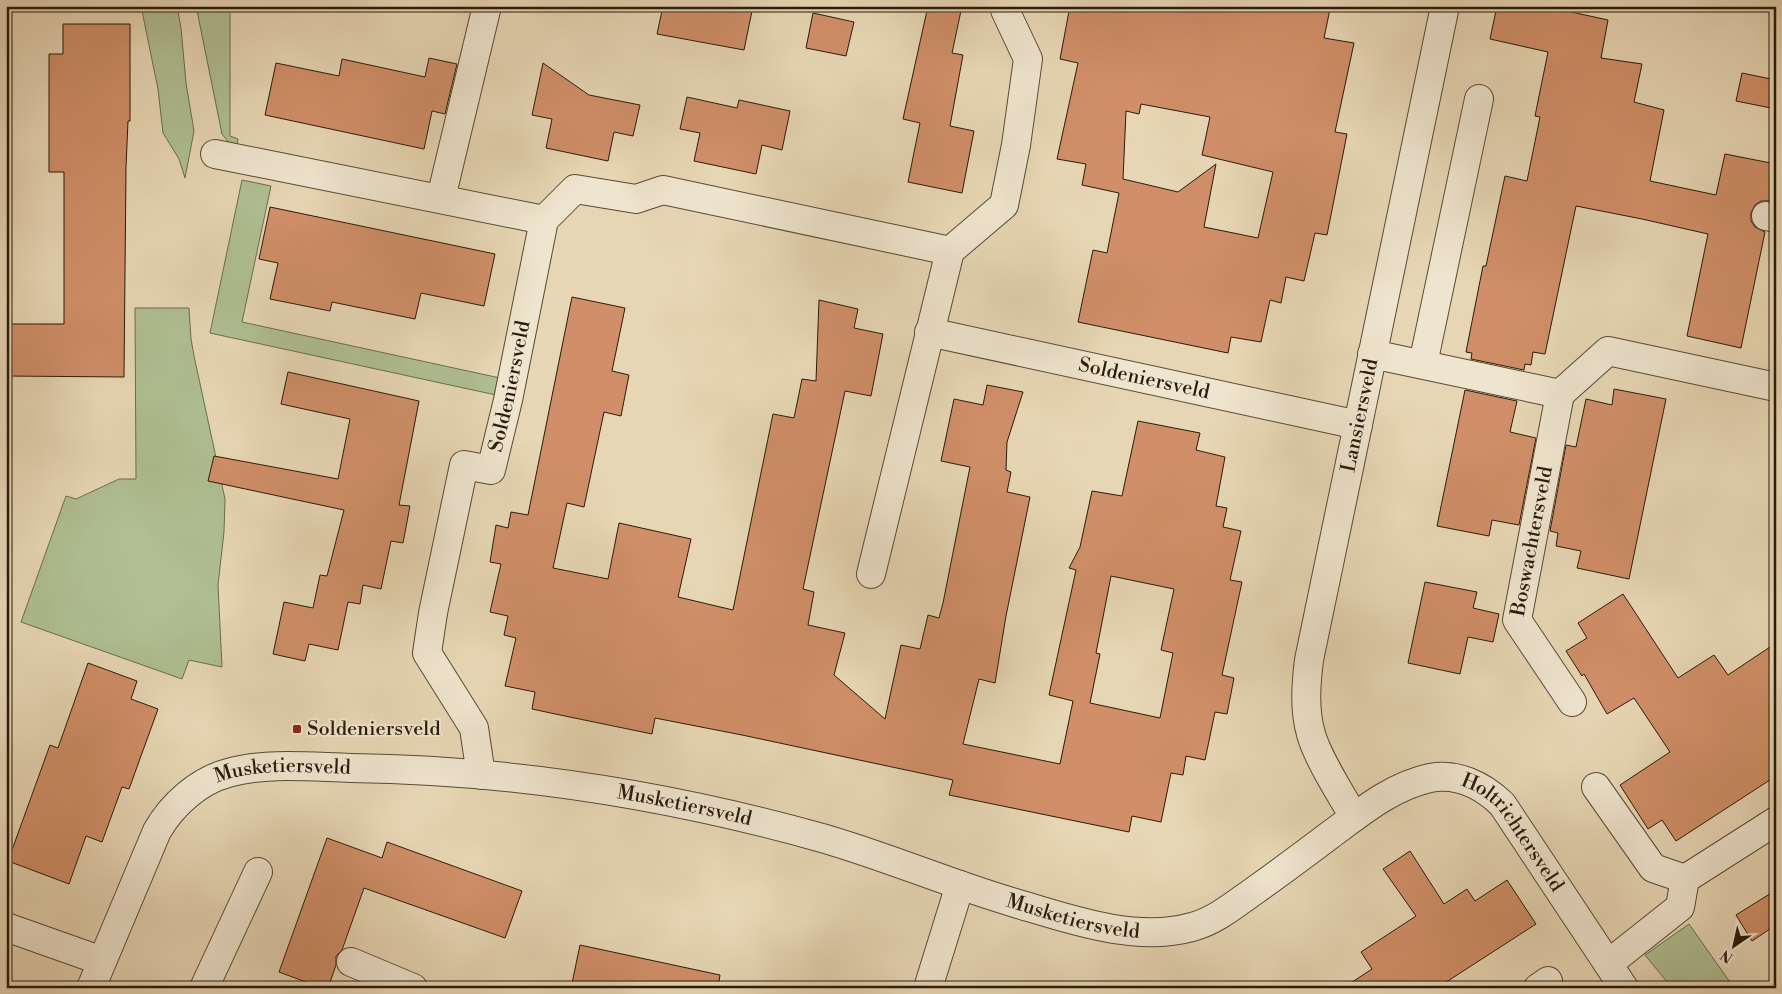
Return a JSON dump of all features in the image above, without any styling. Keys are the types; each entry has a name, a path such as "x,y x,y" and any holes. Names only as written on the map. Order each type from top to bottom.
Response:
{"street":[{"path":"441,198 487,6"},
{"path":"872,574 950,251 1004,205 1016,145 1028,58 1005,10 1006,6"},
{"name":"Lansiersveld","path":"1354,817 1315,745 1308,716 1306,697 1309,660 1445,6"},
{"path":"1423,364 1479,98"},
{"path":"215,154 544,220 575,190 636,199 663,190 950,251"},
{"name":"Soldeniersveld","path":"481,775 474,728 427,653 433,613 464,465 491,470 508,400 544,220"},
{"name":"Soldeniersveld","path":"929,332 1358,425"},
{"path":"1372,354 1560,394 1608,351 1776,387"},
{"name":"Boswachtersveld","path":"1560,394 1516,620 1572,702"},
{"name":"Musketiersveld","path":"91,988 153,840 163,822 179,801 220,775 256,768 386,768 481,775 575,785 649,798 722,814 855,848 1000,898 1082,921 1150,933 1178,931 1204,924 1227,910 1354,817"},
{"name":"Holtrichtersveld","path":"1354,817 1402,788 1431,778 1455,778 1480,786 1491,793 1509,813 1624,988"},
{"path":"1596,787 1653,868 1685,879"},
{"path":"1608,964 1680,907 1685,879 1776,821"},
{"path":"204,988 258,872"},
{"path":"928,988 960,885"},
{"path":"6,926 102,961"},
{"path":"351,962 413,988"}],"green space":[{"path":"141,6 177,6 194,131 185,178 179,159 163,133 158,89"},
{"path":"196,6 230,6 230,136 238,139 236,149 222,134"},
{"path":"242,180 271,186 242,322 500,378 496,395 210,333"},
{"path":"135,308 189,308 194,356 225,499 224,532 218,585 222,667 189,660 182,679 21,622 66,496 76,499 119,479 136,479"},
{"path":"1689,924 1736,988 1672,988 1645,955"}],"building":[{"path":"663,6 753,6 744,50 657,34"},
{"path":"928,6 962,6 952,53 963,55 950,126 974,131 962,193 908,182 920,123 903,119"},
{"path":"1070,6 1315,6 1330,9 1324,38 1354,43 1335,132 1347,134 1327,235 1315,233 1304,281 1286,277 1281,303 1270,300 1261,342 1231,337 1228,353 1078,322 1093,250 1107,253 1119,193 1082,185 1086,164 1057,159 1078,63 1060,59","holes":["1141,104 1210,117 1202,155 1273,172 1258,238 1204,227 1216,164 1178,192 1123,179 1126,111 1139,114"]},
{"path":"1497,6 1544,6 1608,20 1601,58 1642,64 1634,102 1664,110 1650,181 1716,195 1725,154 1776,164 1776,195 1772,194 1771,201 1761,201 1755,205 1751,213 1751,221 1755,227 1765,232 1741,348 1687,336 1708,234 1576,206 1545,354 1533,352 1531,365 1525,364 1524,370 1471,359 1472,353 1466,352 1483,266 1486,266 1505,176 1527,181 1540,117 1535,116 1548,52 1490,39"},
{"path":"813,13 854,22 846,56 806,48"},
{"path":"63,24 130,24 130,121 128,121 126,167 124,377 6,376 6,324 64,324 64,172 49,172 49,54 63,54"},
{"path":"429,58 457,64 445,114 432,111 424,149 265,115 276,63 339,76 342,59 425,77"},
{"path":"543,63 589,95 640,105 633,136 614,132 608,161 546,148 552,119 532,115"},
{"path":"1742,73 1776,80 1776,109 1736,101"},
{"path":"687,97 737,108 739,100 790,111 782,150 762,145 756,174 694,161 700,133 680,129"},
{"path":"270,207 495,254 484,306 421,293 415,319 332,302 330,311 270,299 278,263 259,259"},
{"path":"572,297 625,308 612,371 629,375 621,416 604,412 584,507 567,503 553,568 608,579 619,523 691,539 678,597 733,610 773,414 794,418 802,379 816,381 819,300 858,309 854,328 883,334 871,396 845,391 803,589 814,592 808,625 845,633 834,675 885,719 901,645 920,649 928,615 939,618 943,603 970,467 941,461 954,399 983,405 987,385 1023,392 1007,442 1006,470 1011,472 1007,492 1030,497 1006,616 995,683 979,679 963,744 1060,764 1073,701 1049,695 1076,570 1069,568 1080,547 1092,491 1122,496 1138,421 1200,433 1196,450 1225,457 1216,506 1227,508 1223,527 1241,531 1230,580 1242,582 1222,675 1234,678 1227,714 1215,712 1205,760 1186,756 1183,775 1171,773 1161,822 1132,816 1129,832 949,795 953,780 742,735 655,718 652,734 532,709 535,692 505,686 516,638 504,635 508,616 490,612 501,564 490,562 496,525 508,528 511,512 528,515","holes":["1111,576 1174,589 1161,650 1173,653 1160,718 1090,703 1100,654 1096,653"]},
{"path":"288,372 419,401 399,505 410,506 403,543 391,541 381,589 363,585 360,604 348,602 338,650 309,644 305,661 273,654 284,602 313,608 320,575 327,576 344,510 208,481 214,456 338,479 350,419 281,404"},
{"path":"1614,389 1666,399 1629,579 1577,568 1581,551 1556,546 1558,533 1550,531 1566,445 1576,447 1586,399 1612,405"},
{"path":"1465,390 1517,401 1510,432 1536,438 1519,525 1492,520 1489,536 1437,526"},
{"path":"1425,582 1477,592 1473,608 1499,614 1493,642 1468,637 1460,674 1408,663"},
{"path":"1623,594 1678,678 1714,655 1728,675 1776,643 1776,776 1676,841 1662,820 1648,829 1620,785 1670,752 1634,698 1607,714 1584,674 1582,676 1566,651 1587,638 1578,623"},
{"path":"88,663 137,681 131,699 158,709 129,789 122,787 102,842 86,836 69,884 8,861 50,745 58,748"},
{"path":"327,838 382,858 387,842 522,891 505,938 364,888 342,950 336,956 336,965 328,988 322,988 279,972"},
{"path":"1410,851 1444,904 1467,889 1475,901 1507,880 1536,924 1437,988 1343,988 1372,969 1361,952 1416,916 1383,869"},
{"path":"1776,890 1776,925 1752,941 1736,915"},
{"path":"580,945 720,975 718,988 571,988"}],"place":[{"name":"Soldeniersveld","path":"297,729"}]}
